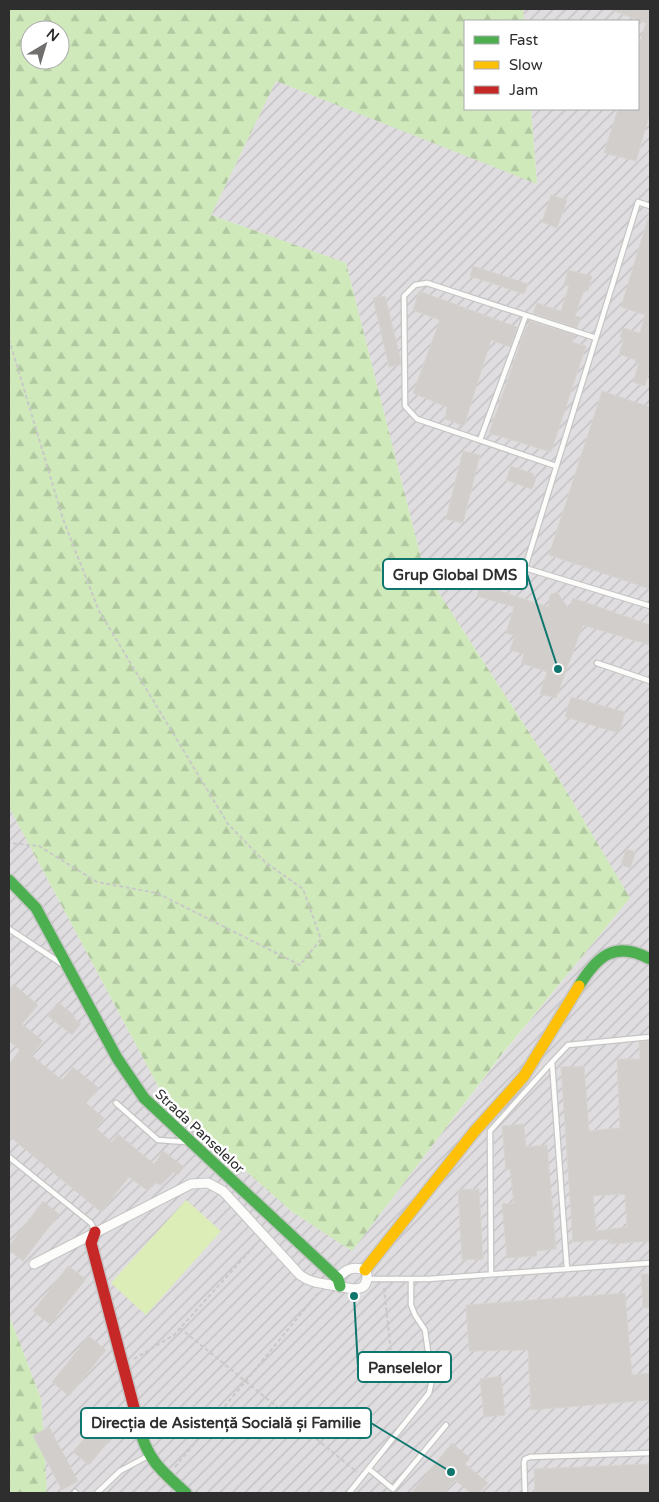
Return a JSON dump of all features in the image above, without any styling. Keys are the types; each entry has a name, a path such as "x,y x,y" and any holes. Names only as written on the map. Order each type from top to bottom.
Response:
{"street":[{"name":"Strada Panselelor","path":"9,880 36,908 117,1058 144,1098 349,1290 361,1287 366,1275 474,1132 524,1076 582,981 595,964 607,953 621,950 639,953 650,959"},
{"name":"Strada Panselelor","path":"34,1264 191,1184 208,1183 223,1191 300,1275 308,1281 326,1284 339,1282"},
{"path":"95,1232 91,1243 124,1363 143,1445 157,1468 186,1493"},
{"path":"339,1282 350,1268 366,1275"}],"lane":[{"path":"650,206 638,202 525,568 650,606"},
{"path":"556,466 417,418 405,406 404,296 415,285 427,282 596,338"},
{"path":"480,440 526,315"},
{"path":"597,663 650,681"},
{"path":"9,929 70,969"},
{"path":"491,1274 490,1131 568,1045 650,1037"},
{"path":"552,1062 567,1269"},
{"path":"116,1103 158,1140 190,1142"},
{"path":"9,1157 91,1223 95,1232"},
{"path":"366,1275 383,1280 411,1280 650,1264"},
{"path":"349,1493 420,1405 428,1393 432,1380 425,1330 411,1305 411,1280"},
{"path":"369,1469 393,1490 446,1425"},
{"path":"525,1493 524,1463 530,1457 650,1453"},
{"path":"98,1493 120,1471 148,1456"}],"path":[{"path":"9,339 63,519 99,611 228,824 265,862 303,889 321,939 300,964 157,892 97,882 39,846 9,843"},
{"path":"124,1363 174,1335 264,1236"},
{"path":"383,1280 391,1353"},
{"path":"167,1476 326,1284"},
{"path":"180,1328 362,1477"}],"shaded area":[{"path":"523,9 650,9 650,1493 47,1493 41,1399 9,1315 9,807 165,1099 291,1211 352,1250 506,1050 630,898 556,774 424,570 346,263 211,215 276,81 537,183 531,110 639,110 639,20 524,20"}],"green space":[{"path":"9,9 523,9 524,20 464,20 464,110 531,110 537,184 276,81 211,215 346,263 424,570 556,774 630,898 502,1054 352,1251 291,1211 165,1099 9,807"},
{"path":"186,1200 221,1231 146,1315 111,1283"},
{"path":"9,1315 41,1399 47,1493 9,1493"}],"building":[{"path":"609,9 650,9 650,113 636,161 604,153 618,110 639,110 639,45 646,23"},
{"path":"551,195 567,200 557,228 542,222"},
{"path":"648,218 650,218 650,368 645,386 633,382 639,363 635,362 636,360 619,354 624,339 620,337 623,328 640,333 645,315 621,307"},
{"path":"473,266 528,284 524,294 470,276"},
{"path":"568,270 592,276 588,291 584,290 575,316 581,317 577,328 533,313 537,303 561,311 569,286 564,285"},
{"path":"419,291 517,327 510,347 491,340 464,426 445,419 447,407 413,393 440,320 413,310"},
{"path":"385,296 401,361 401,365 389,367 373,298"},
{"path":"530,321 575,335 572,342 586,346 551,452 489,433 525,330"},
{"path":"602,391 650,407 650,589 549,555"},
{"path":"463,451 480,455 463,523 446,519"},
{"path":"511,466 534,474 533,477 536,479 532,489 506,480"},
{"path":"489,557 515,565 512,576 505,574 500,591 548,607 550,595 557,592 569,609 573,598 650,625 650,645 583,625 556,698 540,694 547,672 521,663 524,654 510,650 515,636 506,633 514,607 477,596"},
{"path":"571,697 625,712 619,733 565,717"},
{"path":"626,849 636,852 630,868 621,865"},
{"path":"13,984 38,1005 22,1024 43,1041 31,1055 62,1080 73,1067 99,1088 86,1103 104,1118 96,1128 112,1142 118,1134 154,1164 163,1151 184,1167 178,1175 174,1172 161,1185 154,1182 148,1191 129,1177 101,1212 9,1136 9,1064 20,1050 9,1041 9,990"},
{"path":"58,1002 75,1016 74,1018 81,1024 72,1035 48,1016"},
{"path":"650,1041 650,1241 610,1244 611,1239 573,1242 561,1067 584,1066 589,1131 620,1128 617,1059 640,1059 639,1042","holes":["625,1194 627,1227 596,1231 593,1196"]},
{"path":"524,1124 526,1147 547,1145 556,1249 536,1251 537,1256 507,1258 502,1204 514,1203 510,1169 506,1170 502,1126"},
{"path":"479,1189 483,1259 462,1260 458,1190"},
{"path":"43,1201 59,1214 23,1261 9,1250 9,1246"},
{"path":"68,1266 86,1279 50,1324 33,1311"},
{"path":"641,1274 650,1274 650,1308 643,1308"},
{"path":"625,1293 632,1375 650,1373 650,1400 531,1410 528,1350 469,1351 466,1305"},
{"path":"89,1336 106,1350 69,1396 52,1382"},
{"path":"411,1352 413,1371 374,1377 372,1357"},
{"path":"501,1376 505,1415 484,1417 480,1379"},
{"path":"109,1408 125,1421 89,1465 73,1452"},
{"path":"49,1427 78,1481 62,1490 33,1436"},
{"path":"452,1443 470,1458 465,1464 488,1483 479,1493 471,1493 455,1480 443,1493 411,1493"},
{"path":"650,1464 650,1493 535,1493 534,1469"}],"traffic: fast":[{"path":"9,880 36,908 117,1058 144,1098 338,1279 340,1286"},
{"path":"579,986 593,966 608,954 617,951 627,951 638,953 650,959"},
{"path":"138,1423 145,1445 155,1462 186,1493"}],"traffic: slow":[{"path":"365,1270 474,1132 524,1076 579,986"}],"traffic: jam":[{"path":"95,1232 91,1243 138,1423"}],"place":[{"name":"Grup Global DMS","path":"558,669"},
{"name":"Panselelor","path":"354,1296"},
{"name":"Direcția de Asistență Socială și Familie","path":"451,1472"}]}
